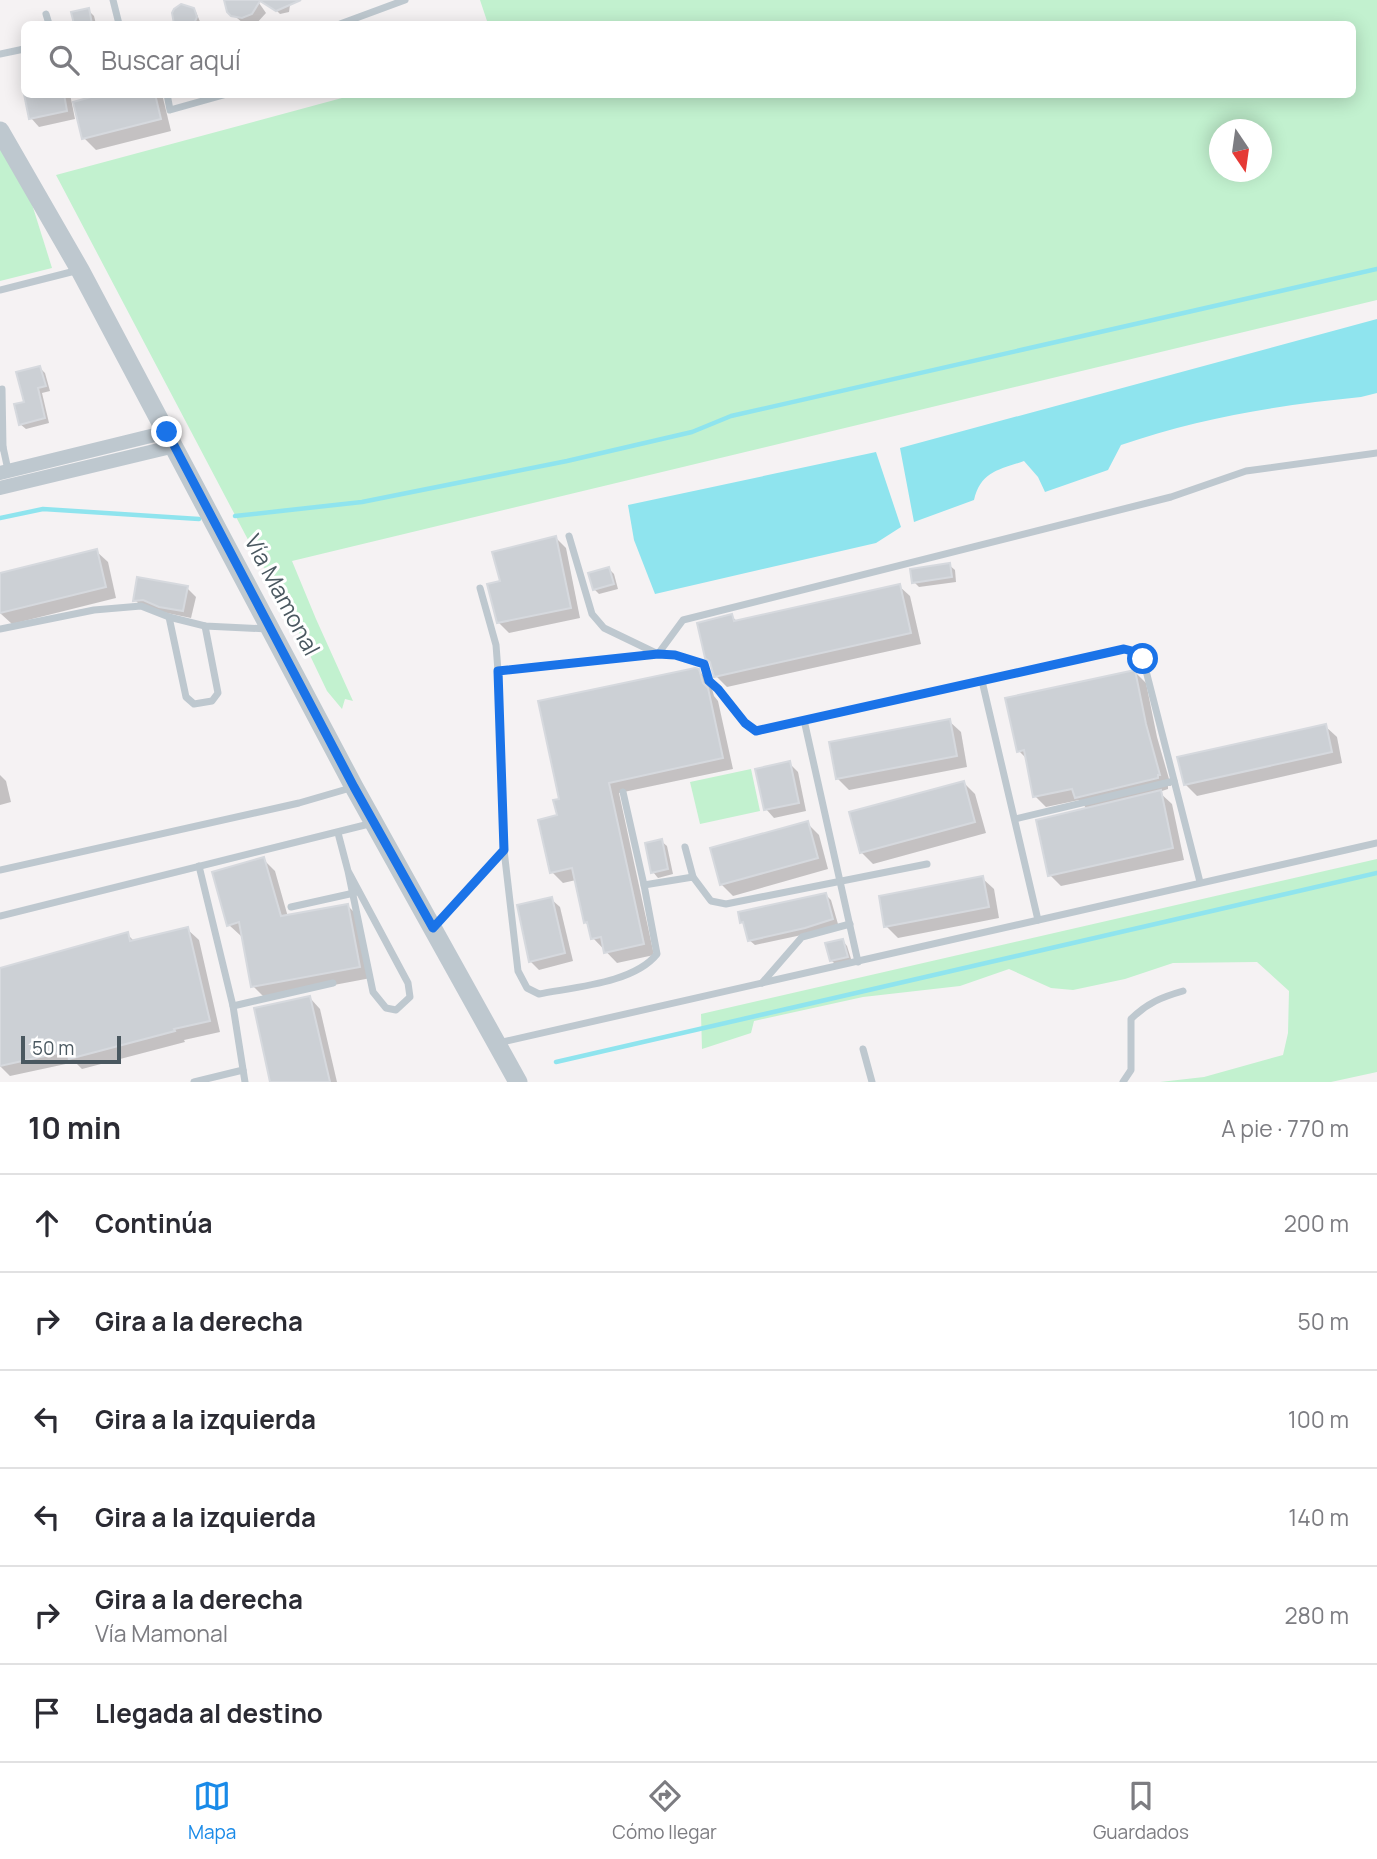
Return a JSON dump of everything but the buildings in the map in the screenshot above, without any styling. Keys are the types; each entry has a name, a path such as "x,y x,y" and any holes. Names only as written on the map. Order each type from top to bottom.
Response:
{"street":[{"name":"Vía Mamonal","path":"0,131 80,270 354,787 518,1082"},
{"path":"4,472 171,439"},
{"path":"0,488 171,439"}],"lane":[{"path":"113,0 118,21"},
{"path":"347,21 393,2 405,0"},
{"path":"46,14 48,21"},
{"path":"0,54 6,50 21,48"},
{"path":"168,98 170,110 213,98"},
{"path":"0,290 80,270"},
{"path":"2,389 4,472"},
{"path":"658,654 683,620 1171,497 1246,471 1377,453"},
{"path":"569,536 592,614 604,628 658,654"},
{"path":"480,588 496,645 504,850 518,971 527,988 539,994 622,977 648,964 657,954 623,792"},
{"path":"0,629 94,610 141,606 169,617 205,626 272,629"},
{"path":"169,617 186,697 194,704 212,701 218,692 205,626"},
{"path":"498,671 658,654 675,655 704,664 709,681 754,731 1124,649 1132,651 1143,659 1200,882"},
{"path":"982,681 1038,920"},
{"path":"804,720 858,962"},
{"path":"1015,819 1174,781"},
{"path":"0,870 299,803 354,787"},
{"path":"0,916 374,823"},
{"path":"338,833 348,871 354,893 373,992 386,1008 396,1010 410,997 408,983 348,871"},
{"path":"497,1043 1377,843"},
{"path":"685,847 692,877 711,901 726,904 927,863"},
{"path":"433,928 504,850"},
{"path":"200,866 233,1006 245,1082"},
{"path":"644,885 692,877"},
{"path":"291,907 354,893"},
{"path":"762,984 802,937 849,924"},
{"path":"233,1006 333,983"},
{"path":"1123,1082 1130,1070 1131,1019 1159,998 1183,991"},
{"path":"863,1049 872,1082"},
{"path":"194,1082 243,1069"}],"green space":[{"path":"480,0 1377,0 1377,300 292,561 353,701 345,699 342,709 327,691 283,599 255,553 56,175 342,98 1356,98 1356,21 487,21"},
{"path":"0,145 31,201 52,268 0,281"},
{"path":"751,769 760,811 700,824 690,782"},
{"path":"1377,859 1377,1072 1331,1082 1160,1082 1204,1077 1283,1055 1288,1033 1289,991 1257,962 1173,963 1125,979 1073,990 1051,988 1009,969 960,986 863,997 754,1021 751,1033 702,1049 701,1014"}],"water":[{"path":"1377,319 1377,393 1240,414 1180,427 1121,445 1108,470 1045,492 1038,477 1024,461 986,477 974,500 914,522 900,448"},
{"path":"876,452 901,527 876,543 655,594 634,540 628,505"}],"waterway":[{"path":"235,516 362,502 567,461 692,432 731,416 1377,269"},
{"path":"0,518 43,509 199,519"},
{"path":"556,1062 1377,873"}],"route":[{"path":"167,432 354,787 433,928 504,850 498,671 658,654 693,659 704,664 709,681 745,723 756,731 1124,649 1143,659"}]}
